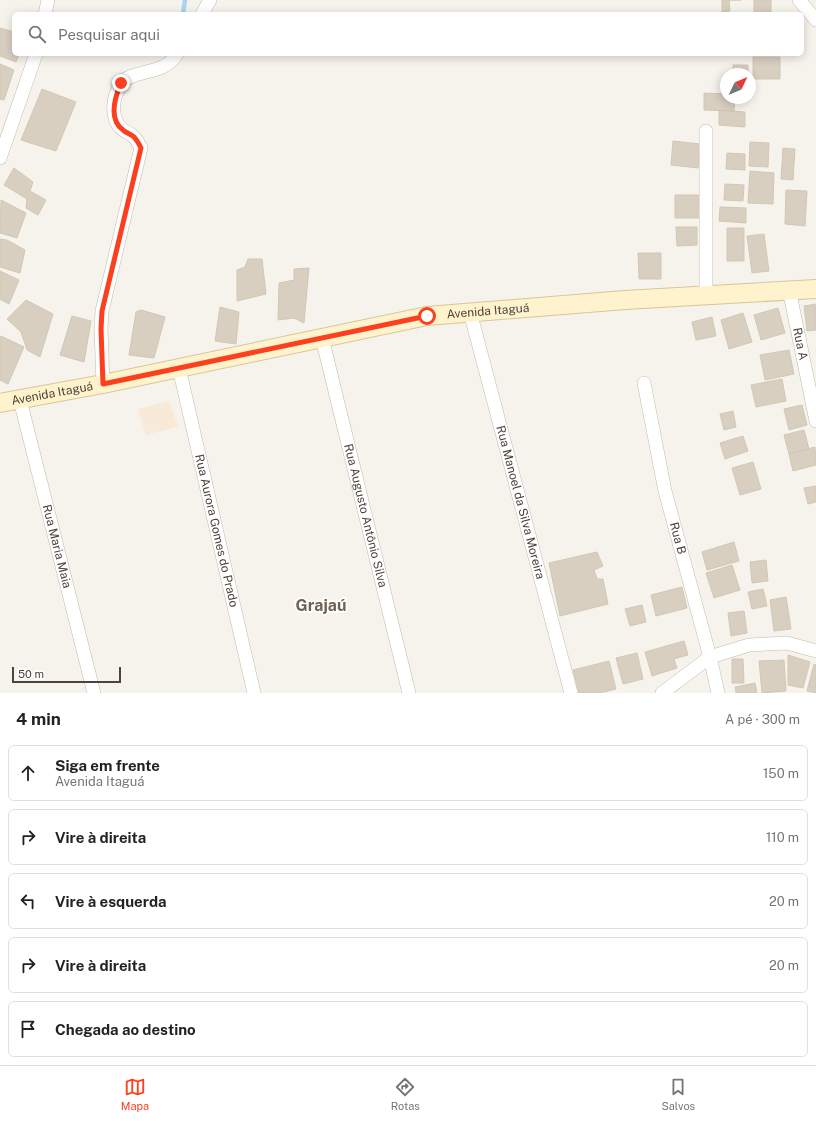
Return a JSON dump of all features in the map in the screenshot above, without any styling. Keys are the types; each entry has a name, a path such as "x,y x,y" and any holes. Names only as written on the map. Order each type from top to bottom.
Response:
{"street":[{"path":"45,12 48,0"},
{"path":"203,12 210,0"},
{"path":"799,0 816,20"},
{"path":"0,158 35,56"},
{"path":"103,384 101,329 102,311 141,148 134,137 122,130 116,121 113,107 121,83 130,77 148,73 166,65 175,56"},
{"path":"706,131 706,295"},
{"name":"Avenida Itaguá","path":"0,403 103,384 427,316 706,295 816,289"},
{"name":"Rua A","path":"789,290 816,421"},
{"name":"Rua Manoel da Silva Moreira","path":"470,312 571,693"},
{"name":"Rua Augusto Antônio Silva","path":"322,338 409,693"},
{"name":"Rua Aurora Gomes do Prado","path":"179,368 254,693"},
{"name":"Rua B","path":"644,383 665,492 710,657 718,693"},
{"name":"Rua Maria Maia","path":"20,400 94,693"},
{"path":"662,693 710,657 749,645 787,643 816,651"}],"shaded area":[{"path":"169,401 178,427 146,435 138,409"}],"building":[{"path":"722,0 729,0 730,11 722,12"},
{"path":"754,0 771,0 771,12 754,12"},
{"path":"0,28 12,31 12,56 18,56 16,62 0,56"},
{"path":"753,57 780,57 780,79 756,79 756,68 753,68"},
{"path":"0,64 14,70 4,100 0,99"},
{"path":"733,65 748,65 748,68 733,68"},
{"path":"42,89 76,102 56,151 21,140"},
{"path":"704,93 720,94 720,104 735,104 734,111 704,110"},
{"path":"719,110 745,112 745,127 719,125"},
{"path":"673,141 700,144 698,168 671,165"},
{"path":"750,142 769,143 768,167 749,166"},
{"path":"783,148 795,149 793,180 781,179"},
{"path":"727,153 745,154 745,170 726,169"},
{"path":"14,168 33,182 30,191 46,200 38,215 26,208 27,199 4,185"},
{"path":"750,171 774,173 773,204 748,203"},
{"path":"725,184 744,185 743,201 724,200"},
{"path":"786,190 807,191 805,226 785,224"},
{"path":"675,195 699,195 700,218 675,218"},
{"path":"1,200 26,213 17,238 0,233"},
{"path":"720,207 746,208 746,223 719,221"},
{"path":"676,227 697,227 697,245 677,246"},
{"path":"727,228 744,228 744,261 727,261"},
{"path":"764,234 769,271 752,273 747,236"},
{"path":"0,239 7,240 25,250 20,273 0,267"},
{"path":"638,253 661,253 661,279 639,279"},
{"path":"248,259 262,259 266,294 237,301 237,270 245,267"},
{"path":"309,268 304,323 294,318 278,320 279,283 294,280 294,269"},
{"path":"0,271 19,280 9,304 0,299"},
{"path":"26,300 53,314 40,357 27,350 21,332 7,319"},
{"path":"816,304 816,330 807,331 804,306"},
{"path":"220,307 239,312 236,344 215,341"},
{"path":"778,308 785,333 761,340 754,315"},
{"path":"141,310 165,317 154,358 129,355 136,312"},
{"path":"743,313 752,342 729,349 721,320"},
{"path":"72,316 91,321 84,362 60,355"},
{"path":"712,317 716,336 696,340 692,322"},
{"path":"1,336 24,347 8,384 0,380"},
{"path":"789,350 794,374 765,380 760,355"},
{"path":"782,379 786,401 756,407 751,385"},
{"path":"802,405 807,425 789,430 784,409"},
{"path":"733,411 736,427 724,430 720,414"},
{"path":"804,430 809,449 789,454 784,435"},
{"path":"743,436 748,451 725,459 720,443"},
{"path":"815,447 816,465 793,471 789,454"},
{"path":"753,462 761,489 740,495 732,468"},
{"path":"816,486 816,502 808,504 804,488"},
{"path":"734,542 739,561 707,570 702,552"},
{"path":"597,552 603,566 594,570 597,579 603,579 608,604 560,616 549,563"},
{"path":"766,560 768,581 752,583 750,562"},
{"path":"732,565 740,590 714,598 706,573"},
{"path":"682,587 687,608 656,616 651,595"},
{"path":"763,589 767,606 752,609 748,592"},
{"path":"786,597 791,629 774,631 770,600"},
{"path":"642,605 646,622 630,626 625,609"},
{"path":"744,611 747,633 731,636 728,613"},
{"path":"684,641 688,655 674,659 677,668 652,676 645,652"},
{"path":"637,653 643,679 623,684 616,658"},
{"path":"788,655 810,662 803,688 788,685"},
{"path":"732,659 743,659 744,683 732,683"},
{"path":"784,660 786,691 762,693 759,661"},
{"path":"609,661 616,689 600,693 579,693 573,670"},
{"path":"814,664 816,665 816,693 807,691"},
{"path":"755,683 757,693 736,693 735,687"}],"waterway":[{"path":"183,12 185,0"}],"district":[{"name":"Grajaú","path":"321,605"}],"route":[{"path":"121,83 113,107 116,121 122,130 134,137 141,148 102,311 101,329 103,384 427,316"}]}
